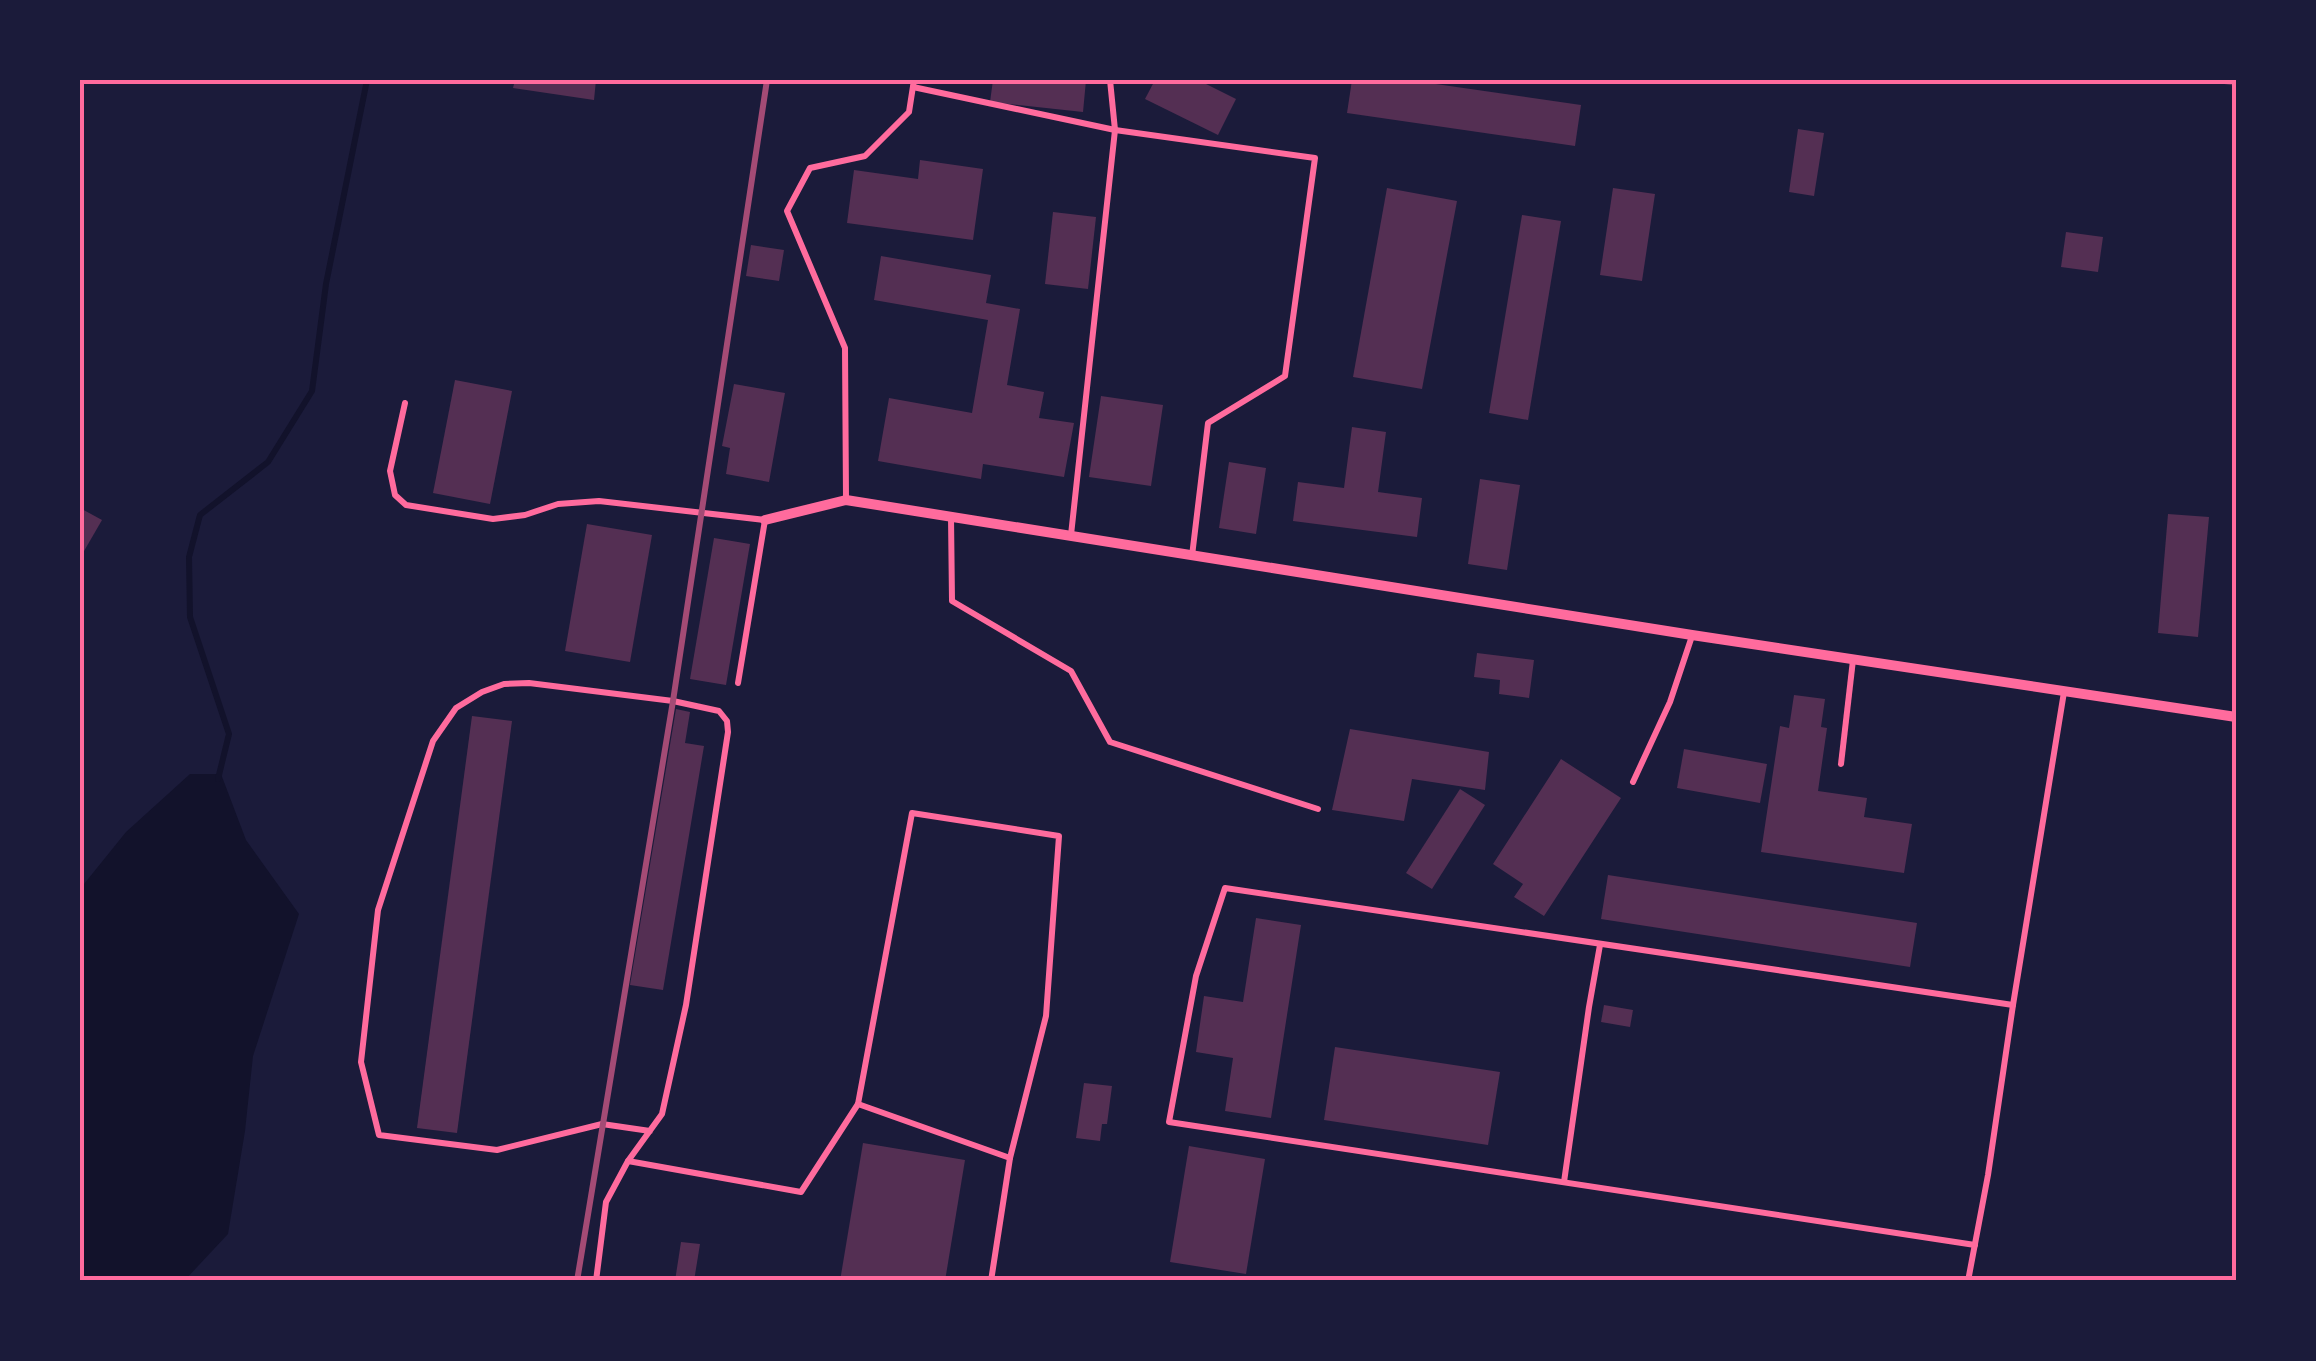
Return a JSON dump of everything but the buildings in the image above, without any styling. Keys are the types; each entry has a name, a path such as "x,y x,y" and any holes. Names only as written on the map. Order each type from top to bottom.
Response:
{"street":[{"path":"765,520 846,500 2236,717"}],"lane":[{"path":"1071,536 1115,130 1110,80"},
{"path":"846,500 844,348 787,212 810,168 865,156 909,112 913,83 1115,130 1315,158 1285,376 1208,423 1192,556"},
{"path":"405,403 390,471 394,495 406,505 494,519 525,515 558,504 600,502 765,520 738,683"},
{"path":"950,517 952,600 1071,671 1110,742 1318,809"},
{"path":"1633,782 1666,712 1692,635"},
{"path":"1840,764 1854,659"},
{"path":"596,1281 606,1202 662,1114 686,1006 728,732 719,711 673,701 529,683 504,684 456,708 433,742 378,910 361,1062 379,1134 497,1150 602,1124 650,1131"},
{"path":"1968,1281 2064,690"},
{"path":"628,1162 801,1192 858,1104 912,813 1059,836 1046,1016 1010,1158 992,1281"},
{"path":"1975,1245 1169,1122 1196,976 1225,888 2013,1005"},
{"path":"1564,1182 1600,945"},
{"path":"858,1104 1010,1158"}],"shaded area":[{"path":"190,774 221,774 246,840 299,914 253,1056 228,1234 184,1281 80,1281 80,889 126,832"}],"waterway":[{"path":"218,779 229,734 190,617 189,557 200,515 268,462 312,391 326,284 367,80"}],"railway":[{"path":"577,1281 673,701 767,80"}]}
